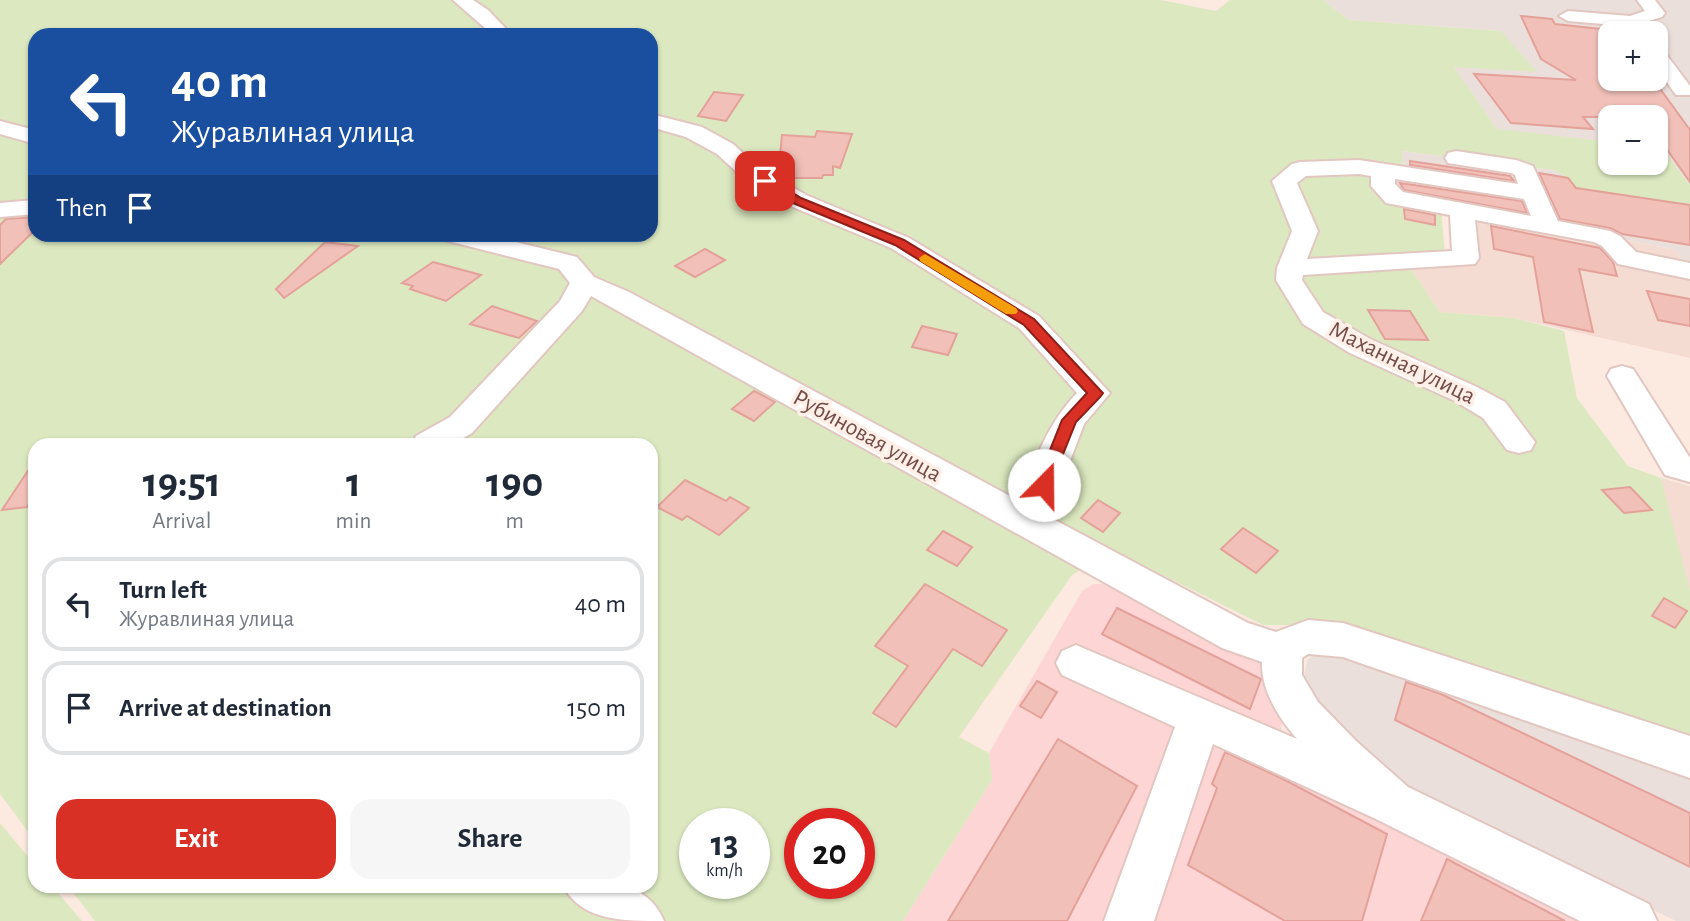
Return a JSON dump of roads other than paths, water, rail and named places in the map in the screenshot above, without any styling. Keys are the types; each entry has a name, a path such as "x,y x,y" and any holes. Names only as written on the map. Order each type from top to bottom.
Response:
{"street":[{"path":"462,0 496,28"},
{"path":"1644,21 1656,13 1646,0"},
{"path":"1568,16 1598,21"},
{"path":"1668,70 1683,91"},
{"path":"658,122 694,132 725,149 749,171 797,200 900,243 1029,322 1095,393 1070,420 1044,485 1036,528"},
{"path":"0,127 28,135"},
{"path":"1456,158 1516,167 1525,171 1548,226"},
{"path":"1465,212 1462,213 1466,258 1290,268 1305,230 1284,181 1300,169 1359,167 1533,193"},
{"path":"1383,170 1383,186 1395,198 1601,236 1611,241 1628,258 1690,271"},
{"path":"0,210 28,208"},
{"name":"Рубиновая улица","path":"482,242 568,263 584,283 619,298 1236,636 1283,652"},
{"name":"Маханная улица","path":"1290,268 1289,279 1312,318 1360,346 1466,394 1494,410 1519,442"},
{"path":"438,438 461,425 572,304 584,283"},
{"path":"1392,803 1312,727 1292,700 1279,670 1283,652 1294,640 1309,635 1343,640 1690,757"},
{"path":"1076,663 1392,803 1632,921"},
{"path":"1129,921 1192,744 1199,716"},
{"path":"597,893 639,921"}],"lane":[{"path":"1622,376 1677,466 1690,470"}]}
